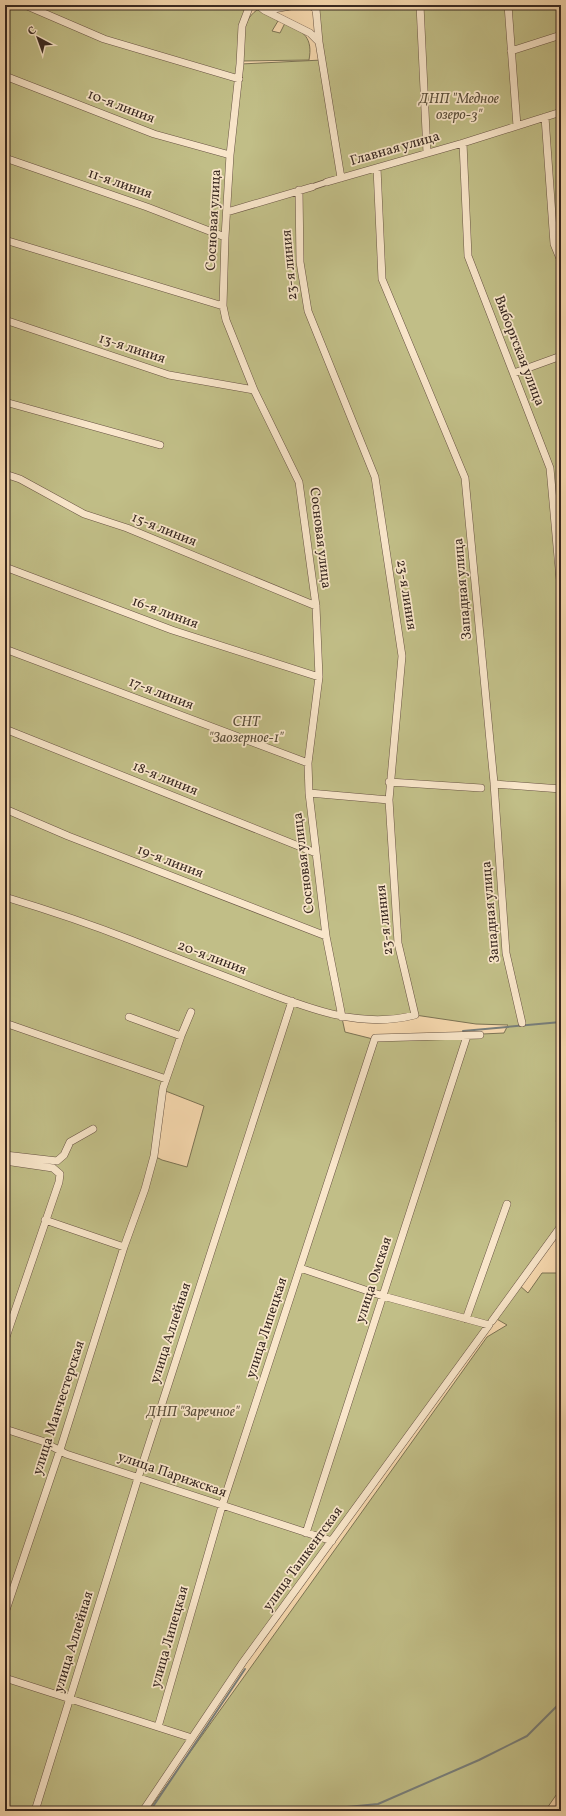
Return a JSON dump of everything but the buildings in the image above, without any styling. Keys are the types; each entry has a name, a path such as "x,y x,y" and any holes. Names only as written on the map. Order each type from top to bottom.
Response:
{"street":[{"path":"25,5 104,39 239,79"},
{"name":"Сосновая улица","path":"250,5 242,26 239,79 230,155 225,237 224,306 226,320 254,390 300,482 316,606 319,677 308,762 309,793 326,936 342,1017"},
{"path":"258,5 310,33 320,42"},
{"path":"268,10 296,5"},
{"path":"310,5 316,9 341,178"},
{"path":"420,5 427,153"},
{"path":"508,5 517,126"},
{"path":"511,51 561,35"},
{"name":"10-я линия","path":"5,76 154,134 230,155"},
{"name":"Главная улица","path":"327,182 463,143 561,112"},
{"path":"545,117 554,244 561,261"},
{"name":"Выборгская улица","path":"463,143 468,256 550,468 561,591"},
{"name":"11-я линия","path":"5,158 147,207 225,237"},
{"name":"Западная улица","path":"377,168 382,279 465,478 494,784 506,953 522,1022"},
{"path":"227,212 327,182"},
{"name":"23-я линия","path":"299,190 300,262 308,311 375,477 402,656 389,782 389,800 398,943 415,1015"},
{"path":"5,240 224,306"},
{"name":"13-я линия","path":"5,320 169,375 254,390"},
{"path":"514,373 561,356"},
{"path":"5,402 160,445"},
{"name":"15-я линия","path":"5,474 20,479 84,514 127,528 316,606"},
{"name":"16-я линия","path":"5,567 172,630 319,677"},
{"name":"17-я линия","path":"5,649 308,762"},
{"name":"18-я линия","path":"5,729 316,853"},
{"path":"389,782 481,788"},
{"path":"494,784 561,789"},
{"path":"309,793 389,800"},
{"name":"19-я линия","path":"5,809 68,836 326,936"},
{"name":"20-я линия","path":"5,897 83,922 292,1002 342,1017 387,1020 415,1015"},
{"name":"улица Аллейная","path":"35,1811 138,1478 292,1002"},
{"name":"улица Манчестерская","path":"5,1613 60,1450 124,1247 152,1167 164,1093 163,1088 191,1012"},
{"path":"129,1017 181,1036"},
{"path":"5,1023 166,1079"},
{"name":"улица Липецкая","path":"158,1727 222,1506 375,1038 480,1035"},
{"name":"улица Омская","path":"306,1533 467,1036"},
{"path":"5,1155 57,1161 64,1155 70,1142 93,1129"},
{"path":"5,1161 53,1168 60,1174 59,1182 5,1340"},
{"path":"466,1319 507,1204"},
{"path":"46,1220 124,1247"},
{"name":"улица Ташкентская","path":"143,1811 243,1662 561,1226"},
{"path":"300,1268 383,1296 466,1319 491,1323"},
{"name":"улица Парижская","path":"5,1429 42,1441 66,1454 332,1541"},
{"path":"5,1678 192,1738"}],"green space":[{"path":"5,5 250,5 242,26 241,64 322,60 318,19 310,5 561,5 561,1232 558,1230 519,1285 528,1293 542,1273 561,1273 561,1788 545,1811 148,1811 487,1337 507,1325 495,1318 337,1534 142,1811 5,1811","holes":["415,1015 476,1024 508,1025 504,1033 373,1039 345,1032 342,1018","163,1090 204,1106 187,1167 162,1160 154,1156"]},
{"path":"257,10 262,10 278,21 272,31 280,33 285,23 302,32 306,36 310,46 309,60 243,61 243,40 245,27 248,20"}],"waterway":[{"path":"463,1031 561,1022"},
{"path":"558,1111 561,1096"},
{"path":"150,1811 245,1669"},
{"path":"305,1811 378,1804 479,1760 527,1736 561,1702"}],"park label":[{"name":"ДНП \"Медное озеро-3\"","path":"459,108"},
{"name":"СНТ \"Заозерное-1\"","path":"246,730"},
{"name":"ДНП \"Заречное\"","path":"193,1412"}]}
